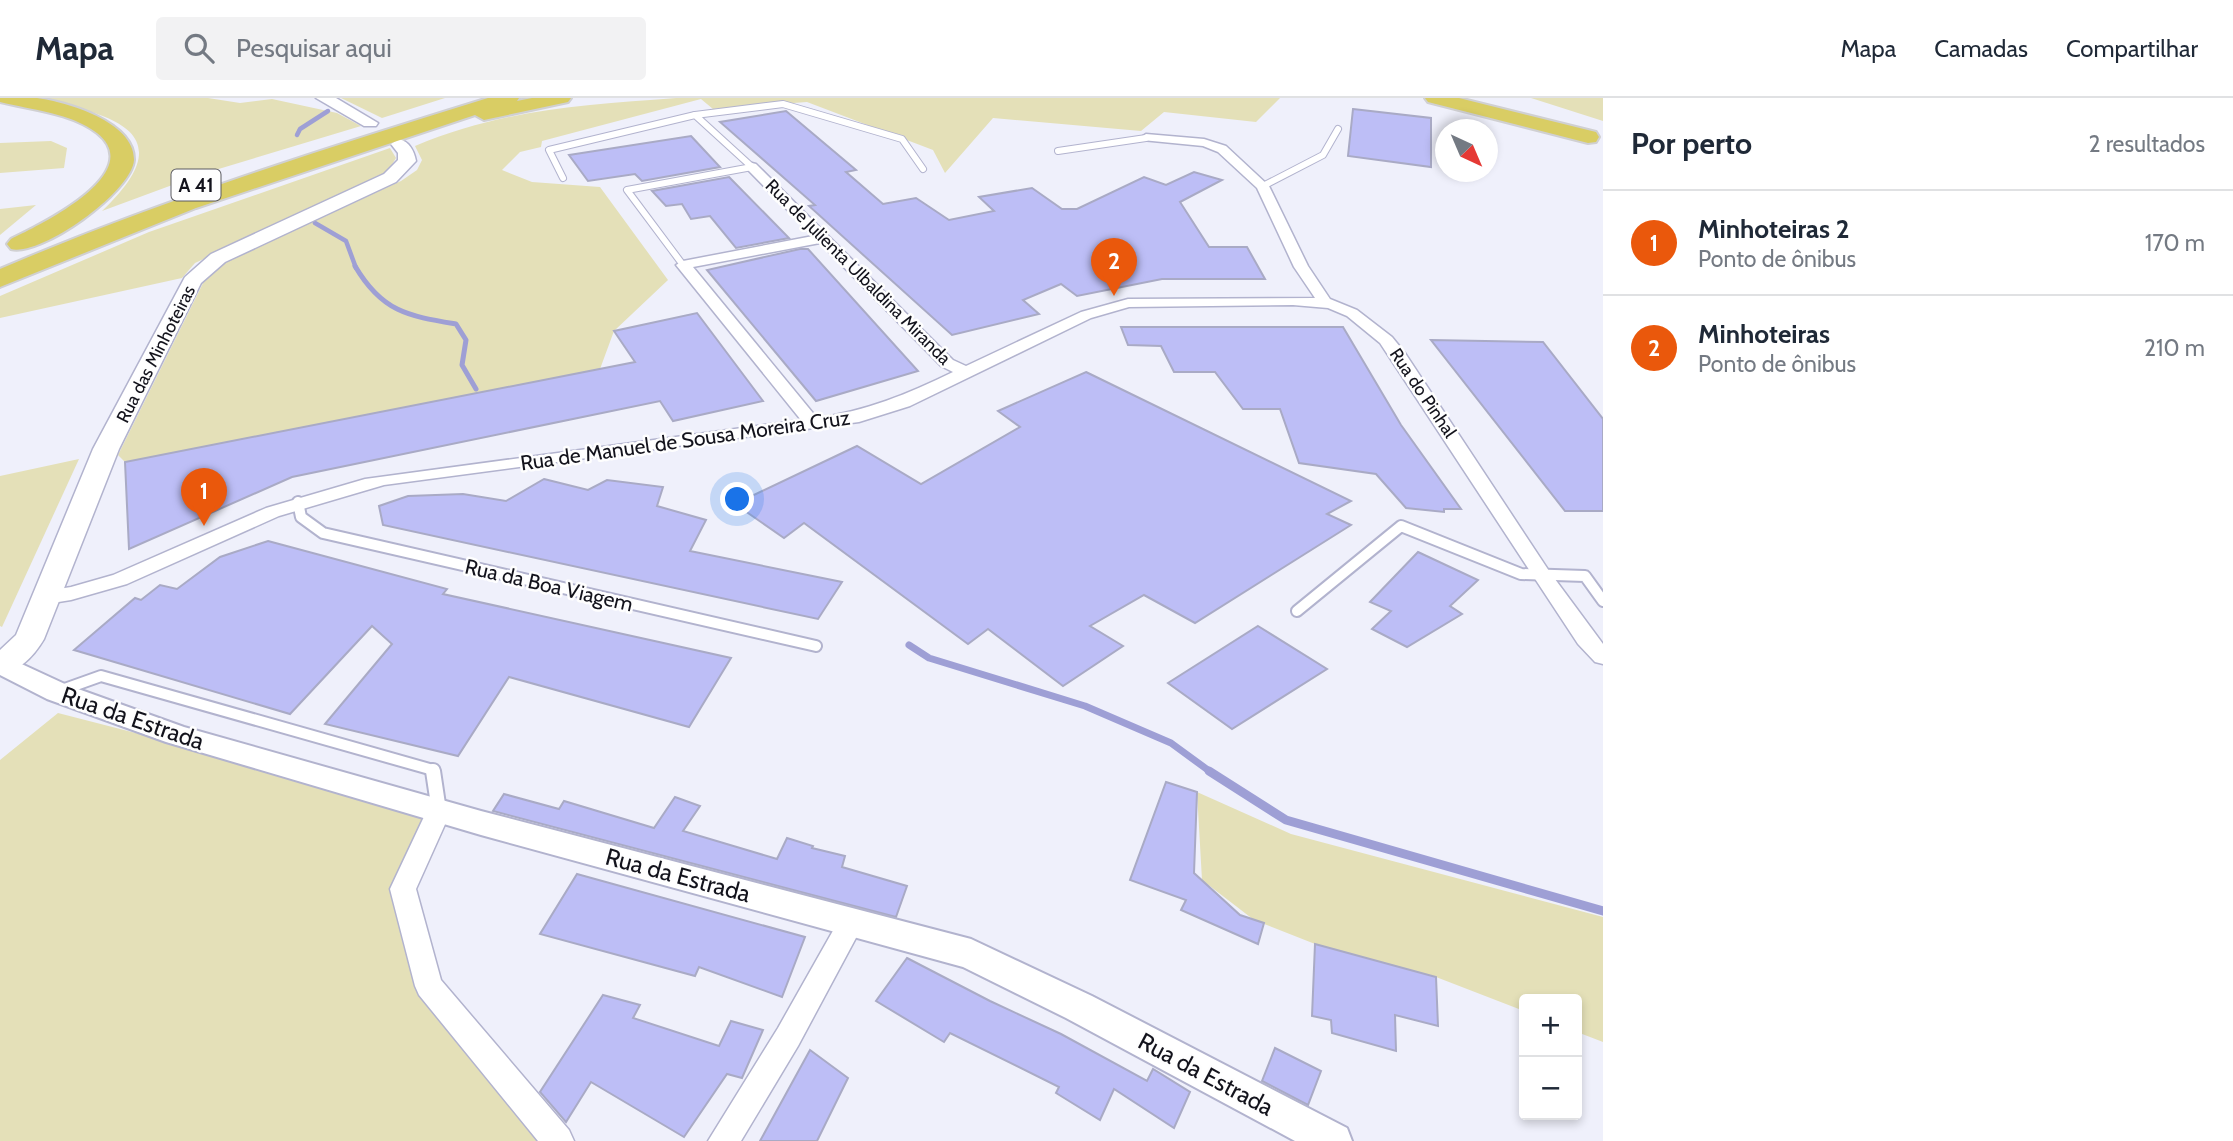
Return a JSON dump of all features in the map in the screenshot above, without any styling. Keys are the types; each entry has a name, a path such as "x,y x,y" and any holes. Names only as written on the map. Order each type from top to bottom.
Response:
{"highway":[{"path":"0,253 59,225 90,203 111,183 122,166 122,152 117,139 107,130 76,116 7,98"},
{"name":"A 41","path":"0,263 195,185 477,98"},
{"name":"A 41","path":"0,279 171,207 398,138 509,98"},
{"path":"398,138 561,98"},
{"path":"1435,98 1598,137"},
{"path":"1474,98 1598,137"},
{"path":"1493,98 1598,137"}],"main road":[{"path":"314,98 327,100 370,123"},
{"name":"Rua das Minhoteiras","path":"0,664 17,653 29,639 106,449 192,281 206,265 218,258 390,178 407,161 406,152 398,138"}],"street":[{"path":"1146,138 1203,143 1222,149 1263,186 1301,267 1322,295 1323,302"},
{"name":"Rua de Julienta Ulbaldina Miranda","path":"752,167 947,363 966,373"},
{"path":"813,424 683,265 824,238"},
{"name":"Rua de Manuel de Sousa Moreira Cruz","path":"46,597 79,593 113,583 239,525 298,502 384,480 813,424 881,411 1086,315 1128,303 1323,302"},
{"name":"Rua do Pinhal","path":"1323,302 1352,313 1386,340 1399,356 1542,575 1586,639 1603,657"},
{"name":"Rua da Estrada","path":"0,664 57,692 176,734 439,811 971,954 1079,1007 1333,1141"},
{"path":"439,811 403,889 429,986 558,1141"},
{"path":"724,1141 788,1037 852,921"}],"lane":[{"path":"563,178 549,150 695,115 783,104 902,139 923,169"},
{"path":"695,115 752,167"},
{"path":"1263,186 1323,155 1338,129"},
{"path":"1058,151 1146,138"},
{"path":"683,265 627,190 752,167"},
{"name":"Rua da Boa Viagem","path":"298,502 301,517 323,533 816,646"},
{"path":"1297,611 1401,526 1521,574 1585,576 1603,601"}],"shaded area":[{"path":"32,98 208,98 240,103 272,99 337,113 361,126 202,174 102,211 127,183 138,161 137,143 127,129 109,119 86,110"},
{"path":"341,98 445,98 382,118"},
{"path":"676,98 1280,98 1256,122 1164,112 1141,131 993,118 945,173 933,150 807,102 713,109 701,99 542,141 541,147 520,152 502,170 532,182 600,187 668,280 614,331 600,369 125,462 118,455 207,275 226,260 401,181 417,170 422,160 415,146 448,134 512,116 608,103"},
{"path":"1531,98 1603,98 1603,121"},
{"path":"51,141 67,148 64,168 0,173 0,143"},
{"path":"390,148 396,158 388,171 370,182 195,263 182,278 0,318 0,296 149,232"},
{"path":"36,205 0,235 0,209"},
{"path":"79,459 2,627 0,476"},
{"path":"58,713 439,811 403,889 429,986 542,1141 0,1141 0,760"},
{"path":"1197,792 1291,834 1603,917 1603,1042 1582,1034 1582,994 1519,994 1519,1009 1436,977 1315,944 1254,920 1202,880"}],"building":[{"path":"1353,109 1431,118 1431,167 1348,156"},
{"path":"786,111 856,170 846,172 883,204 916,198 949,220 994,211 979,197 1032,188 1062,209 1077,209 1144,177 1166,185 1194,172 1222,180 1180,202 1209,247 1247,247 1265,279 1162,279 1077,296 1061,284 1023,300 1039,314 952,335 809,206 815,205 720,122"},
{"path":"691,136 720,167 642,181 635,174 588,181 569,155"},
{"path":"729,177 789,238 736,248 710,216 691,219 682,204 666,206 652,191"},
{"path":"808,249 918,371 816,401 707,270"},
{"path":"697,313 763,401 673,421 660,401 292,477 129,549 125,462 635,362 614,331"},
{"path":"1121,327 1343,327 1401,425 1461,509 1444,509 1444,512 1406,508 1376,474 1299,463 1280,409 1243,409 1215,372 1174,372 1161,346 1128,345"},
{"path":"1431,340 1543,342 1603,419 1603,511 1565,511"},
{"path":"1086,372 1351,501 1327,514 1351,525 1195,623 1144,595 1090,626 1123,646 1063,686 988,629 968,644 804,523 784,538 735,504 857,446 921,484 1020,427 998,411"},
{"path":"544,479 588,490 607,480 663,487 657,506 706,520 690,551 842,582 818,619 383,525 379,506 408,496 463,494 506,501"},
{"path":"268,541 447,589 443,594 731,658 689,727 509,677 458,756 325,724 392,644 372,626 290,714 74,650 135,598 141,600 160,585 177,589 220,557"},
{"path":"1418,552 1478,580 1450,606 1462,614 1407,647 1372,629 1391,611 1370,602"},
{"path":"1258,626 1327,669 1232,729 1168,683"},
{"path":"1166,782 1197,792 1194,873 1240,915 1264,923 1258,944 1181,910 1186,900 1130,880"},
{"path":"504,794 559,809 564,801 654,828 675,797 700,806 683,831 777,859 787,838 813,846 812,848 845,856 842,867 907,886 896,917 493,811"},
{"path":"577,874 805,937 782,997 699,967 695,976 540,934"},
{"path":"1315,944 1436,977 1438,1026 1395,1015 1396,1051 1332,1033 1331,1020 1312,1016"},
{"path":"907,958 1061,1034 1147,1081 1153,1069 1190,1092 1174,1128 1114,1089 1100,1120 1056,1093 1059,1087 950,1033 944,1042 876,1001"},
{"path":"603,995 640,1005 633,1018 719,1046 731,1021 763,1030 742,1078 727,1074 684,1137 591,1082 566,1122 540,1092"},
{"path":"1275,1048 1321,1071 1308,1105 1262,1081"},
{"path":"810,1050 848,1078 817,1141 760,1141"}],"waterway":[{"path":"297,135 300,129 328,111"},
{"path":"315,223 346,241 356,267"},
{"path":"356,267 375,293 398,309 424,318 456,324 466,340 462,365 476,389"},
{"path":"909,645 929,658 1085,706 1171,743 1211,772"},
{"path":"1211,772 1286,820 1603,911"}],"place":[{"name":"Minhoteiras","path":"1114,296"},
{"name":"Minhoteiras 2","path":"204,526"}]}
